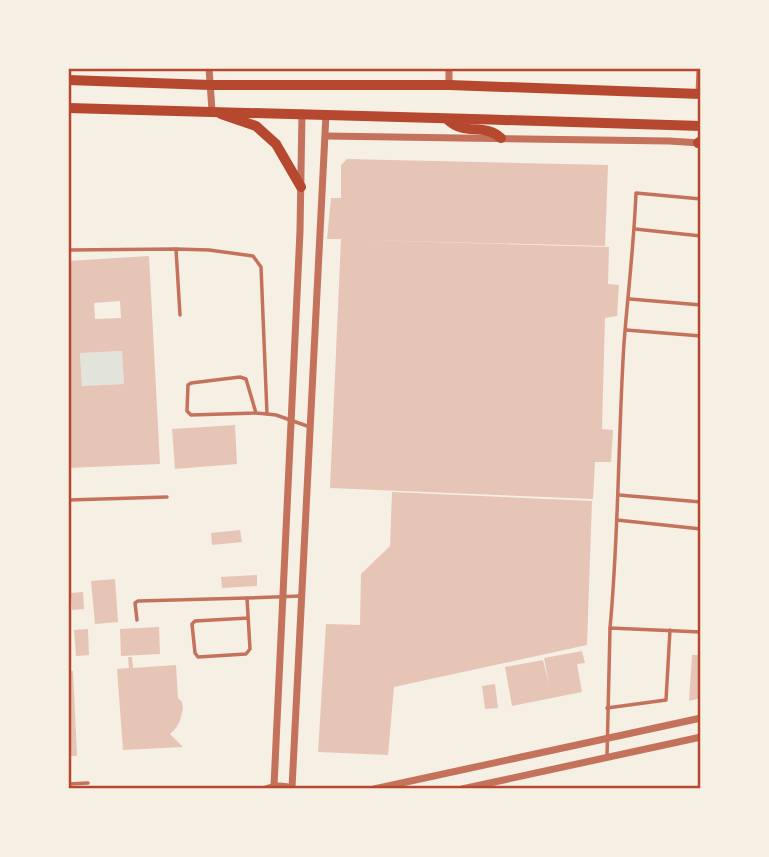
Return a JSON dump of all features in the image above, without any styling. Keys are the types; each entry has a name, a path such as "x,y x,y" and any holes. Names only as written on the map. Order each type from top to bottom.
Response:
{"main road":[{"path":"68,80 210,85 449,85 700,94"},
{"path":"68,108 701,126"},
{"path":"212,111 256,126 276,144 301,187"},
{"path":"447,119 458,128 489,130 501,138"}],"street":[{"path":"209,68 212,111"},
{"path":"449,68 449,85"},
{"path":"700,68 700,94"},
{"path":"302,113 300,231 291,421 270,787 293,788 326,114"},
{"path":"326,136 501,138 700,145"},
{"path":"373,789 701,718"},
{"path":"462,789 701,737"}],"lane":[{"path":"607,759 610,628 636,193 701,199"},
{"path":"635,229 701,236"},
{"path":"176,249 180,315"},
{"path":"68,250 209,250 253,256 261,267 267,414"},
{"path":"629,299 701,305"},
{"path":"626,330 701,336"},
{"path":"256,413 246,379 240,377 188,385 187,411 191,415 267,414 312,427"},
{"path":"618,495 701,502"},
{"path":"68,500 167,496"},
{"path":"617,520 701,530"},
{"path":"136,620 135,603 138,601 303,596"},
{"path":"247,598 250,649 246,654 198,657 195,653 192,624 195,621 248,618"},
{"path":"610,628 701,632"},
{"path":"607,708 666,700 670,630"},
{"path":"68,784 88,783"}],"shaded area":[{"path":"122,351 124,384 82,386 80,353"}],"building":[{"path":"347,159 608,165 605,246 362,240 609,247 608,284 619,285 617,316 605,318 602,429 613,430 611,462 595,462 593,499 330,488 341,239 327,239 331,198 341,198 341,165"},
{"path":"149,256 160,464 68,468 68,261","holes":["120,301 121,318 95,319 94,303","122,351 124,384 82,386 80,353"]},
{"path":"235,425 237,464 175,469 172,429"},
{"path":"392,492 592,501 587,645 394,687 388,755 318,752 326,624 360,625 361,574 390,546"},
{"path":"240,530 242,542 212,545 211,533"},
{"path":"257,575 257,586 222,588 221,577"},
{"path":"115,579 118,622 95,624 91,581"},
{"path":"83,592 84,609 72,610 71,593"},
{"path":"159,627 160,654 121,656 120,629"},
{"path":"88,629 89,655 76,656 74,630"},
{"path":"582,651 585,663 577,664 582,692 512,706 505,667 543,660 549,684 544,658"},
{"path":"692,655 701,655 701,698 689,701"},
{"path":"128,657 132,657 133,668 176,665 178,698 183,708 180,721 170,734 183,747 123,750 117,669 129,668"},
{"path":"68,671 73,671 77,756 68,756"},
{"path":"495,684 498,708 485,709 482,686"}]}
